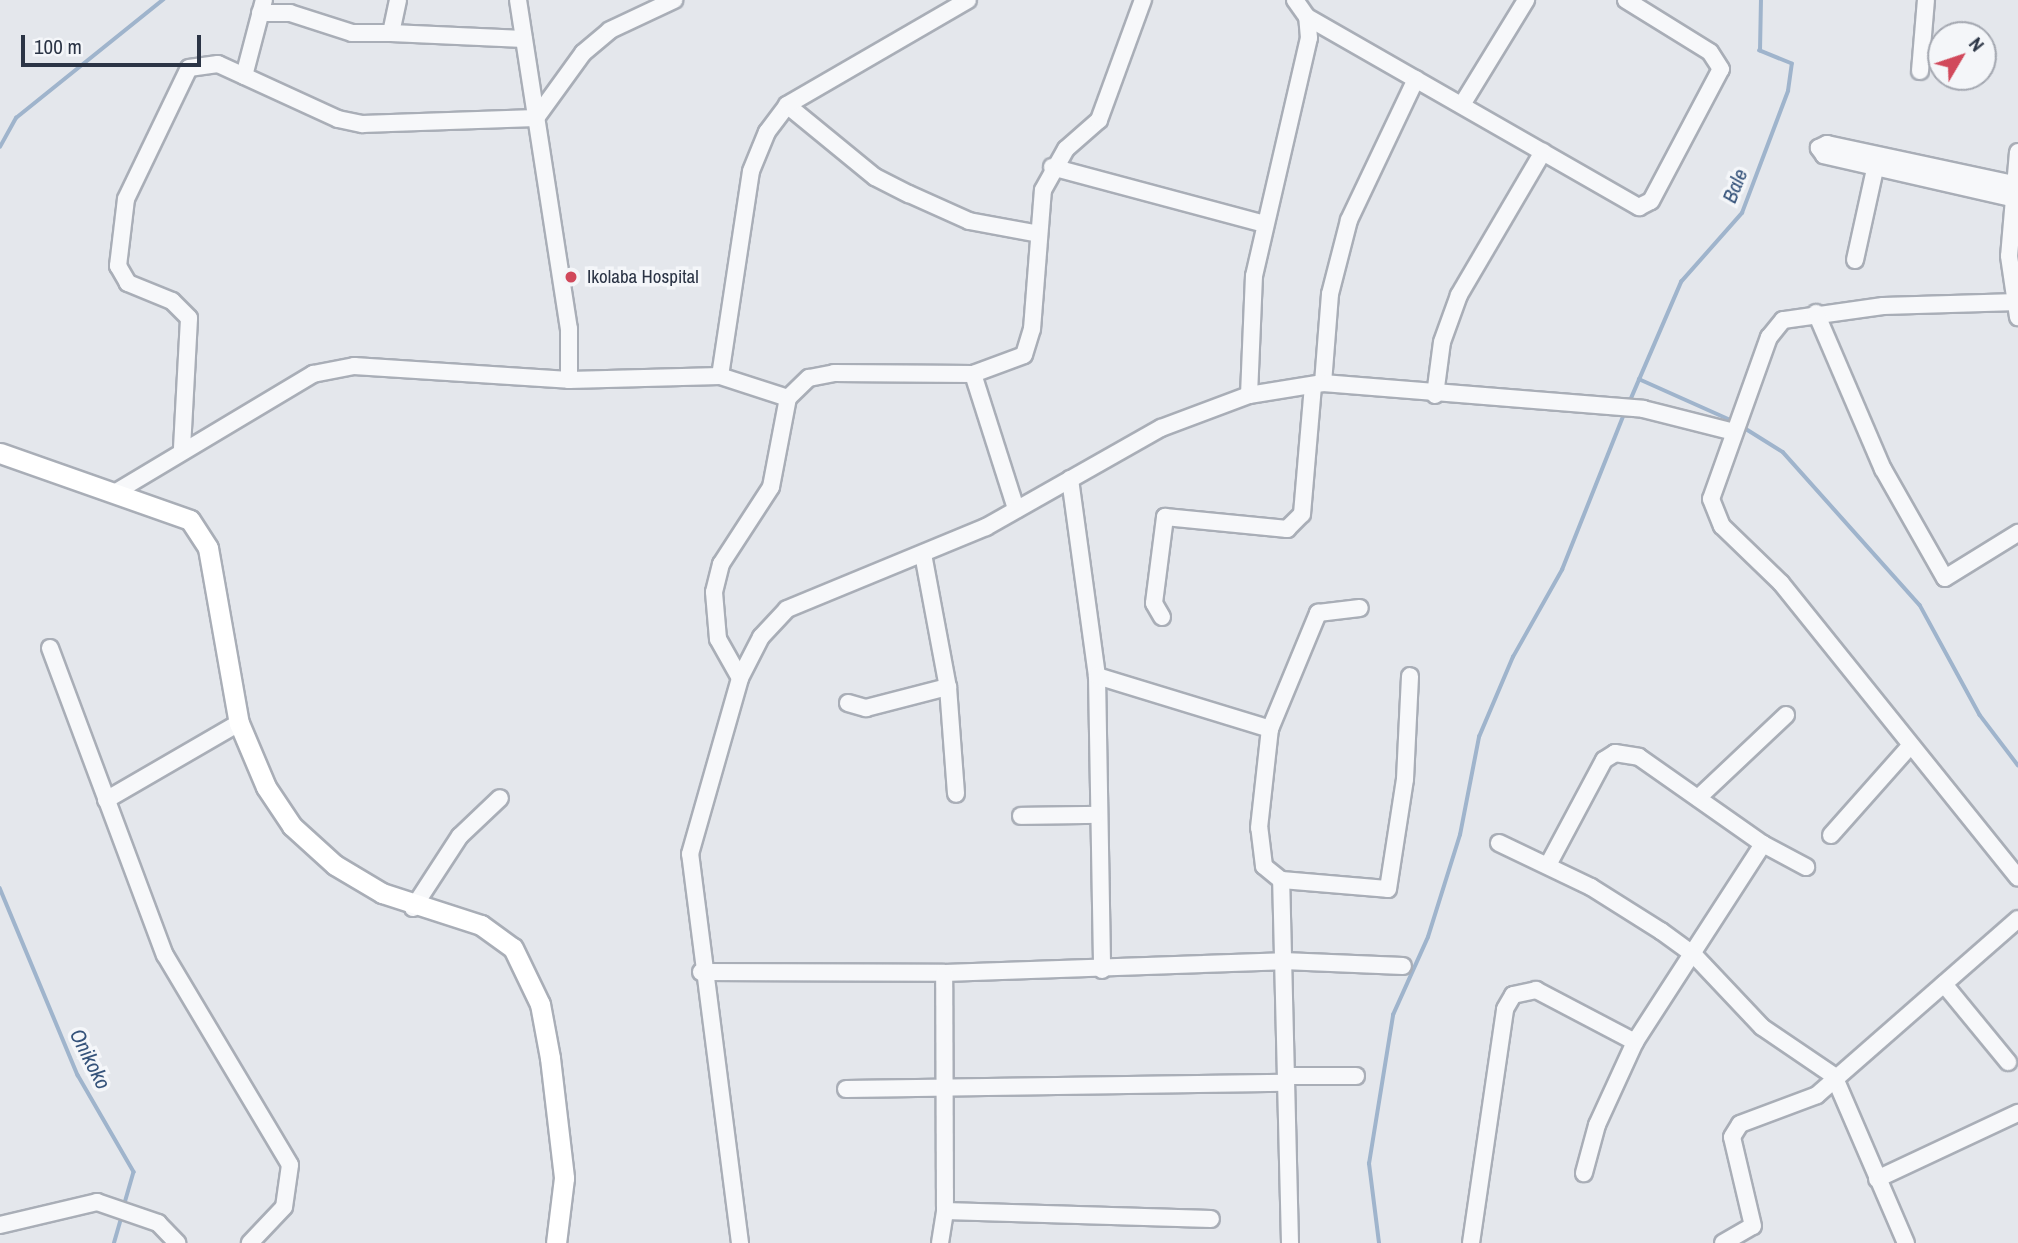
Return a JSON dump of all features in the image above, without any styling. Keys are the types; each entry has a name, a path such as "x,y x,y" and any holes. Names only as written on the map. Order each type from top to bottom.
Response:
{"main road":[{"path":"0,453 166,509 202,533 239,723 266,787 292,826 335,865 413,908 481,925 513,948 530,978 546,1032 563,1167 556,1243"}],"street":[{"path":"391,33 398,0"},
{"path":"518,0 569,329 569,380"},
{"path":"536,118 592,46 674,0"},
{"path":"720,376 751,171 787,105 968,0"},
{"path":"740,678 718,639 714,592 730,544 771,487 789,398 809,378 834,373 973,374 1016,361 1030,346 1043,190 1052,167 1099,120 1143,0"},
{"path":"1295,0 1307,17 1463,103 1639,207 1647,205 1719,78 1721,69 1710,52 1626,0"},
{"path":"1463,103 1526,0"},
{"path":"1920,71 1926,0"},
{"path":"244,76 262,7 352,33 524,39"},
{"path":"1249,395 1249,318 1264,224 1301,85 1307,17"},
{"path":"182,448 189,318 172,301 123,278 118,232 149,141 189,68 218,64 338,120 362,124 536,118"},
{"path":"1162,617 1154,603 1165,517 1287,529 1302,514 1330,294 1349,220 1416,79"},
{"path":"787,105 875,177 968,221 1040,234"},
{"path":"1435,395 1442,342 1459,295 1543,152"},
{"path":"2018,152 2012,191 2017,307 1816,313 1783,320 1769,337 1714,485 1714,514 1781,583 2018,878"},
{"path":"1855,260 1877,161 2012,191"},
{"path":"1052,167 1264,224"},
{"path":"1816,313 1883,469 1945,578 2018,534"},
{"path":"116,492 182,448 313,374 354,366 569,380 720,376 789,398"},
{"path":"973,374 1016,509"},
{"path":"740,1243 701,972 690,854 740,678 761,638 787,609 923,554 1016,509 1161,428 1249,395 1318,384 1739,419"},
{"path":"1070,479 1097,676 1095,814 1102,970"},
{"path":"923,554 948,687 956,794"},
{"path":"1360,608 1318,613 1270,729 1259,828 1264,866 1281,880 1388,890 1405,779 1410,676"},
{"path":"50,648 106,800 131,878 190,1005 290,1165 284,1207 250,1243"},
{"path":"1097,676 1270,729"},
{"path":"848,703 866,708 948,687"},
{"path":"1698,798 1786,715"},
{"path":"106,800 239,723"},
{"path":"1831,835 1911,745"},
{"path":"1548,865 1604,760 1615,753 1639,757 1763,844 1806,867"},
{"path":"413,908 460,836 500,798"},
{"path":"1021,816 1095,814"},
{"path":"1499,844 1548,865 1694,955 1762,1027 1834,1076 1906,1243"},
{"path":"1584,1173 1635,1042 1694,955 1763,844"},
{"path":"1281,880 1290,1243"},
{"path":"1723,1243 1753,1226 1733,1147 1735,1130 1754,1116 1818,1095 1834,1076 2018,919"},
{"path":"701,972 944,973 1102,970 1283,961 1403,966"},
{"path":"940,1243 945,1212 944,973"},
{"path":"1944,984 2008,1062"},
{"path":"1471,1243 1505,1009 1513,995 1536,990 1635,1042"},
{"path":"846,1089 1356,1076"},
{"path":"1877,1179 2018,1113"},
{"path":"0,1225 97,1202 158,1223 177,1243"},
{"path":"945,1212 1211,1219"}],"waterway":[{"name":"Onikoko","path":"0,147 16,118 163,0"},
{"name":"Bale","path":"1629,403 1681,282 1742,213 1788,91 1792,64 1760,51 1761,0"},
{"path":"1639,379 1733,421"},
{"path":"1379,1243 1369,1164 1393,1015 1428,937 1460,835 1479,737 1513,657 1562,570 1624,414"},
{"path":"1743,427 1783,452 1920,605 1980,715 2018,765"},
{"name":"Onikoko","path":"0,888 78,1075 134,1172 124,1207"},
{"name":"Onikoko","path":"114,1243 122,1215"}],"place":[{"name":"Ikolaba Hospital","path":"571,277"}]}
